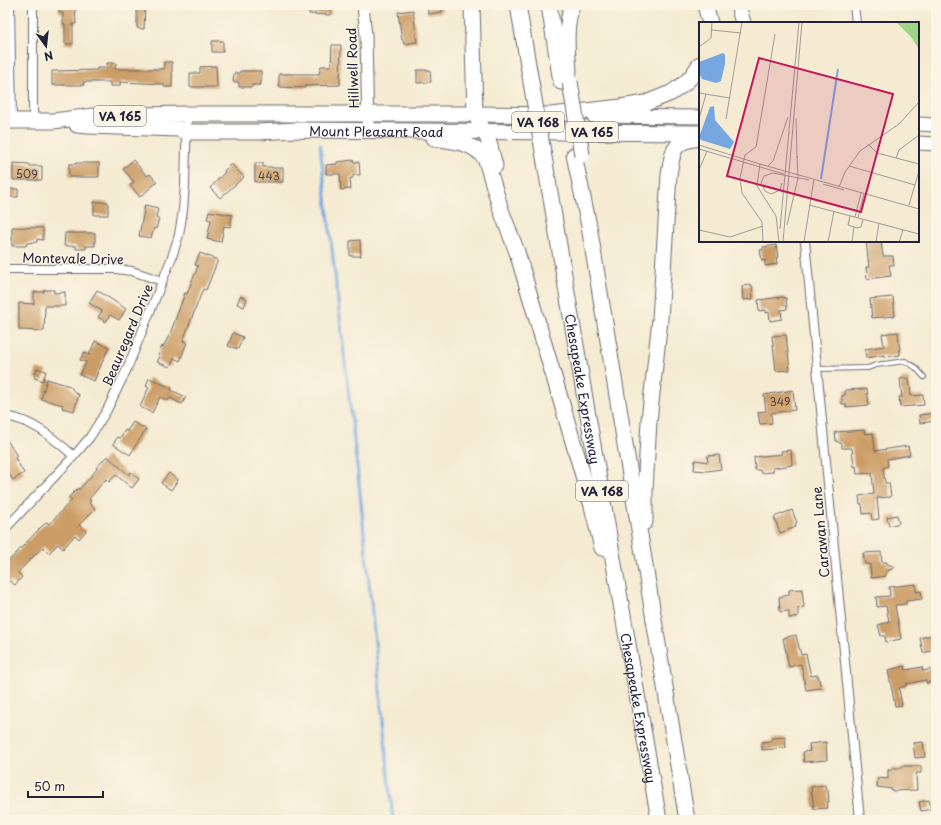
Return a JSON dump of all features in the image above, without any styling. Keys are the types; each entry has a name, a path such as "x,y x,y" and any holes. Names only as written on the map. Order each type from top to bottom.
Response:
{"highway":[{"path":"472,5 475,114 488,139 507,208 517,252 592,506 604,552 618,587"},
{"name":"Chesapeake Expressway","path":"518,5 659,820"},
{"name":"VA 168","path":"549,5 566,82 588,226 687,820"},
{"path":"566,82 568,18 572,5"},
{"path":"705,5 710,22"},
{"path":"738,5 743,22"},
{"path":"551,115 621,108 646,103 670,93 684,84 699,66"},
{"name":"Mount Pleasant Road","path":"9,121 52,121 93,116 187,114 551,115"},
{"name":"Mount Pleasant Road","path":"52,121 88,126 179,129 186,132 368,130 699,133"},
{"path":"368,130 436,138 467,144 475,148 486,160 501,210 517,252"},
{"path":"663,674 659,606 645,518 649,421 660,319 669,175 672,152 682,142 688,139 699,138"}],"main road":[{"name":"Mount Pleasant Road","path":"551,115 699,117"},
{"path":"919,124 936,125"},
{"path":"919,143 936,144"}],"street":[{"path":"9,121 10,5"},
{"path":"33,5 33,121"},
{"name":"Hillwell Road","path":"363,5 366,36 368,130"},
{"path":"854,5 856,22"},
{"name":"Beauregard Drive","path":"5,529 74,456 90,436 116,393 176,243 183,210 187,114"},
{"name":"Carawan Lane","path":"805,242 860,820"},
{"name":"Montevale Drive","path":"5,269 116,269 132,271 162,281"},
{"path":"5,416 25,420 36,426 56,440 74,456"}],"lane":[{"path":"817,369 868,368 876,364 905,361 915,367 924,377"}],"building":[{"path":"59,5 75,5 76,24 73,24 73,44 65,44 65,24 63,24 63,13 59,13"},
{"path":"137,5 145,5 144,29 137,28"},
{"path":"309,5 331,5 331,15 309,14"},
{"path":"427,5 441,5 442,12 428,14"},
{"path":"413,10 417,42 404,44 402,40 398,12"},
{"path":"212,41 223,41 223,52 212,52"},
{"path":"332,45 341,45 340,85 305,86 305,88 279,87 279,74 319,74 321,66 331,66"},
{"path":"164,62 172,62 172,87 164,87 164,84 120,82 120,86 110,86 110,82 83,82 84,85 52,85 52,71 97,70 97,68 107,68 107,63 116,63 115,69 164,69"},
{"path":"216,66 217,87 190,87 190,73 200,73 200,67"},
{"path":"417,70 430,70 431,82 417,83"},
{"path":"240,71 261,71 261,85 239,87 239,82 233,82 234,73 240,73"},
{"path":"133,160 147,176 150,174 157,182 140,197 130,185 134,182 123,169"},
{"path":"353,160 354,162 359,162 360,175 353,175 353,178 350,178 351,189 341,190 340,174 326,174 326,165"},
{"path":"13,163 29,164 29,166 42,166 42,180 13,180"},
{"path":"99,163 99,177 69,177 69,164"},
{"path":"255,163 263,163 263,167 283,168 283,182 255,182"},
{"path":"231,164 244,177 220,198 210,188"},
{"path":"8,189 18,189 18,197 8,197"},
{"path":"94,202 108,202 108,215 94,215"},
{"path":"145,205 158,208 156,218 159,218 156,229 154,228 151,238 139,236"},
{"path":"209,211 232,215 230,227 224,226 221,242 207,239 211,220 207,219"},
{"path":"12,227 43,228 43,240 37,239 37,242 27,243 26,246 12,246"},
{"path":"65,233 95,233 95,246 86,246 86,249 76,249 76,246 64,246"},
{"path":"360,240 361,256 350,256 350,241"},
{"path":"866,242 881,242 883,256 893,256 894,265 889,265 891,276 867,279 866,267 869,267"},
{"path":"776,245 778,257 776,258 777,264 765,266 765,260 762,261 760,250 763,250 763,247"},
{"path":"200,253 218,260 206,290 203,289 183,341 187,342 180,361 174,358 170,367 157,362 160,357 158,356 162,346 163,347 170,334 185,293 187,294 198,266 195,265"},
{"path":"752,285 753,299 743,300 742,286"},
{"path":"44,290 54,290 54,293 65,292 65,306 45,306 44,331 19,330 19,303 34,304 34,292 44,292"},
{"path":"97,290 126,309 119,320 110,315 106,322 98,317 102,311 89,303"},
{"path":"240,296 247,299 244,307 237,304"},
{"path":"782,297 786,298 787,309 781,310 782,319 770,321 769,312 766,313 766,310 759,311 758,300"},
{"path":"893,297 895,316 872,318 870,299"},
{"path":"898,332 900,355 885,357 885,355 866,358 865,349 884,346 882,334"},
{"path":"233,333 243,337 238,349 228,346"},
{"path":"786,335 790,370 776,371 772,336"},
{"path":"95,341 109,347 94,381 80,375 86,362 80,360 84,352 89,355"},
{"path":"37,368 46,371 43,381 34,378"},
{"path":"149,378 172,388 171,390 186,397 182,404 170,398 168,401 160,397 152,413 140,407 149,387 146,386"},
{"path":"909,378 911,396 923,395 924,405 900,407 899,397 902,397 900,379"},
{"path":"47,379 70,386 76,394 79,394 74,411 62,408 63,405 41,399"},
{"path":"867,389 869,405 846,407 846,404 842,404 842,396 845,395 845,390"},
{"path":"793,390 795,410 771,413 772,423 760,424 758,412 766,411 764,395"},
{"path":"936,413 936,421 920,423 919,415"},
{"path":"133,422 146,429 130,455 113,444 118,437 120,438 125,430 127,431"},
{"path":"864,430 865,434 873,433 875,451 908,446 910,455 887,459 888,466 883,468 885,483 889,483 891,497 877,498 879,519 872,520 871,513 863,514 859,496 874,494 872,473 857,474 856,466 854,467 852,448 842,448 842,444 836,441 835,432"},
{"path":"5,437 17,456 15,458 24,473 13,480 5,468"},
{"path":"791,450 792,465 773,468 773,472 761,473 760,470 755,470 754,457 782,454 781,451"},
{"path":"719,455 721,469 707,471 694,470 695,460 708,462 707,456"},
{"path":"107,456 129,475 131,472 139,479 132,488 116,475 109,482 106,479 89,499 91,501 89,503 95,509 79,525 86,531 79,539 75,535 63,549 58,544 49,553 43,547 20,570 18,573 22,577 15,585 10,581 5,586 5,565 41,527 47,522 49,524 72,500 69,497 78,488 79,490"},
{"path":"169,473 178,480 171,490 161,483"},
{"path":"792,510 797,523 795,524 796,527 780,533 774,517"},
{"path":"897,515 899,523 889,526 887,517"},
{"path":"881,552 882,562 887,562 887,564 895,567 886,572 886,576 871,578 870,564 865,564 863,553"},
{"path":"916,584 916,592 921,591 922,599 906,601 906,604 895,605 901,639 886,642 885,636 881,636 878,625 889,622 886,606 877,607 876,597 890,596 889,587"},
{"path":"802,589 804,607 798,608 798,617 789,618 789,611 780,612 779,597 789,595 789,590"},
{"path":"796,635 801,655 806,654 811,676 818,675 821,688 806,690 801,664 789,667 783,638"},
{"path":"932,635 935,650 923,653 920,638"},
{"path":"905,666 906,670 922,667 923,671 931,669 934,681 926,683 926,680 906,684 906,686 899,688 902,705 895,706 888,670"},
{"path":"785,737 786,748 762,750 762,742 772,741 772,738"},
{"path":"826,742 827,760 804,762 803,752 810,751 809,744"},
{"path":"923,742 925,757 915,758 913,743"},
{"path":"902,766 921,766 921,773 917,773 916,775 917,790 892,791 892,789 877,787 878,778 888,779 888,770 892,770 892,768 902,768"},
{"path":"825,785 826,790 828,790 828,808 814,809 811,787"},
{"path":"929,800 931,809 921,811 919,802"}],"waterway":[{"path":"320,145 359,483 393,820"}]}
